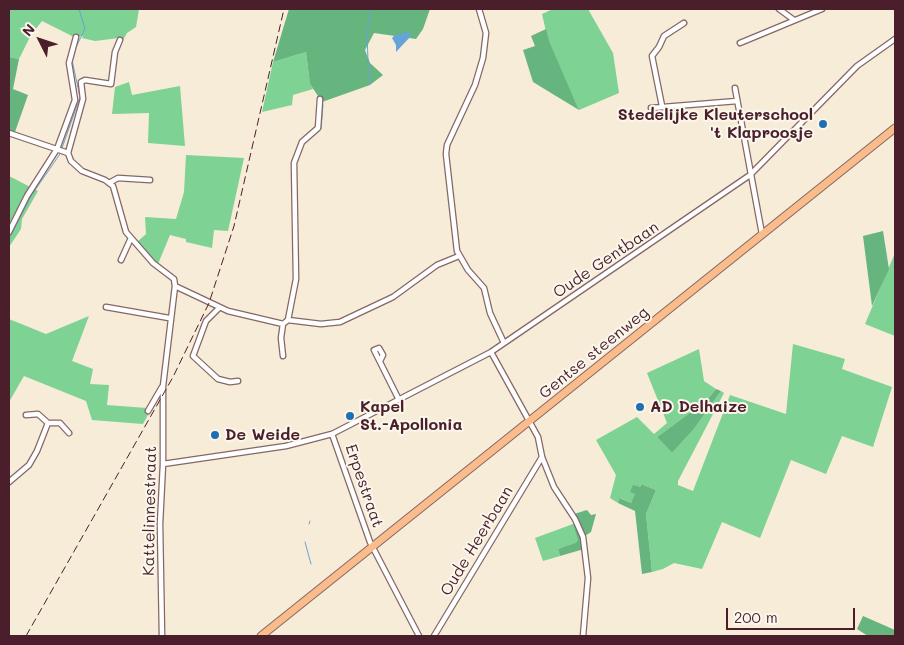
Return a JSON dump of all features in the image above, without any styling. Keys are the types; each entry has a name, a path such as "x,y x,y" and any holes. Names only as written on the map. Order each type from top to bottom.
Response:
{"main road":[{"name":"Gentse steenweg","path":"261,636 895,128"}],"street":[{"path":"479,9 486,33 483,58 475,85 446,149 459,256 484,288 490,313 504,343"},
{"path":"779,9 794,20"},
{"path":"740,43 822,9"},
{"path":"662,106 652,56 664,36 684,23"},
{"path":"9,232 27,196 57,149 75,100 69,63 76,37"},
{"name":"Oude Gentbaan","path":"163,464 293,444 332,434 491,352 750,175 857,66 895,39"},
{"path":"120,40 115,52 111,84 85,80 81,82 83,99 68,153 71,161 82,171 110,183 115,190 123,221 131,238 153,263 174,279 175,286 219,308 283,324"},
{"path":"735,88 762,234"},
{"path":"283,356 281,338 283,324 288,320 295,288 294,163 302,142 318,128 320,101"},
{"path":"651,108 737,102"},
{"path":"9,133 68,153"},
{"path":"110,183 114,178 150,180"},
{"path":"121,260 131,238"},
{"path":"288,320 322,324 340,322 393,297 437,265 459,256"},
{"name":"Kattelinnestraat","path":"162,636 160,524 163,464 163,386 175,286"},
{"path":"106,307 170,318"},
{"path":"219,308 206,321 192,356 218,380 238,381"},
{"path":"491,352 512,394 538,437 542,457 554,488 575,519 584,543 588,578 583,636"},
{"path":"380,361 399,400"},
{"name":"Kattelinnestraat","path":"148,411 163,386"},
{"path":"26,415 38,414 48,423 60,423 70,433"},
{"path":"9,482 29,465 37,452 48,423"},
{"name":"Erpestraat","path":"332,434 372,546 419,636"},
{"name":"Oude Heerbaan","path":"434,636 542,457"}],"green space":[{"path":"9,9 139,9 136,27 127,33 122,42 119,38 95,41 82,38 83,36 72,36 42,21 31,35 19,59 9,57"},
{"path":"289,9 430,9 423,29 416,39 374,33 365,50 370,63 383,75 370,85 322,102 310,84 306,52 273,62"},
{"path":"553,9 588,9 613,53 619,93 579,110 548,40 542,14"},
{"path":"546,29 549,41 579,110 533,82 523,50 535,46 531,36"},
{"path":"306,52 310,84 313,89 293,95 292,105 262,112 273,62"},
{"path":"9,57 19,59 13,89 28,95 15,132 9,130"},
{"path":"129,82 132,95 180,86 185,146 148,143 149,113 112,114 115,87"},
{"path":"186,155 244,158 228,231 214,230 212,248 186,242 186,239 170,235 158,264 137,242 146,234 145,217 176,219 184,192"},
{"path":"9,176 38,191 22,219 21,229 9,247"},
{"path":"883,231 889,269 872,306 863,236"},
{"path":"895,253 895,336 865,324"},
{"path":"89,316 72,361 93,369 90,384 109,385 107,405 147,408 146,411 149,413 143,424 92,420 86,401 24,376 9,402 9,319 46,334"},
{"path":"793,344 845,359 842,369 892,387 873,447 842,436 826,474 791,460 760,538 722,522 702,569 674,563 652,572 646,514 656,490 641,484 631,503 621,498 618,503 610,498 616,475 596,440 637,417 654,434 667,423 647,373 699,349 704,381 716,389 706,401 657,437 672,453 694,429 721,391 724,393 678,481 678,485 693,491 730,395 786,414"},
{"path":"716,389 721,391 694,429 672,453 657,437 706,401"},
{"path":"641,484 656,490 646,514 652,572 642,574 635,511 618,503 620,498 631,503 635,494 630,492 633,485 640,487"},
{"path":"587,510 591,515 596,514 591,532 585,536 574,514"},
{"path":"576,523 584,549 560,556 558,549 576,543 578,540 573,524"},
{"path":"573,524 579,540 576,544 558,549 560,556 543,561 535,538"},
{"path":"863,616 895,630 895,636 868,636 857,629"}],"water":[{"path":"409,32 411,36 396,52 396,45 392,38 395,35"}],"waterway":[{"path":"75,49 85,29 79,9"},
{"path":"369,83 367,36 370,9"},
{"path":"62,148 80,97 72,60"},
{"path":"311,137 321,129 323,105"},
{"path":"9,239 31,196 60,154"},
{"path":"297,192 297,199"},
{"path":"305,542 311,564"}],"railway":[{"path":"26,636 173,377 209,303 234,226 284,9"}],"place":[{"name":"Stedelijke Kleuterschool 't Klaproosje","path":"823,124"},
{"name":"AD Delhaize","path":"640,407"},
{"name":"Kapel St.-Apollonia","path":"350,416"},
{"name":"De Weide","path":"215,435"}]}
